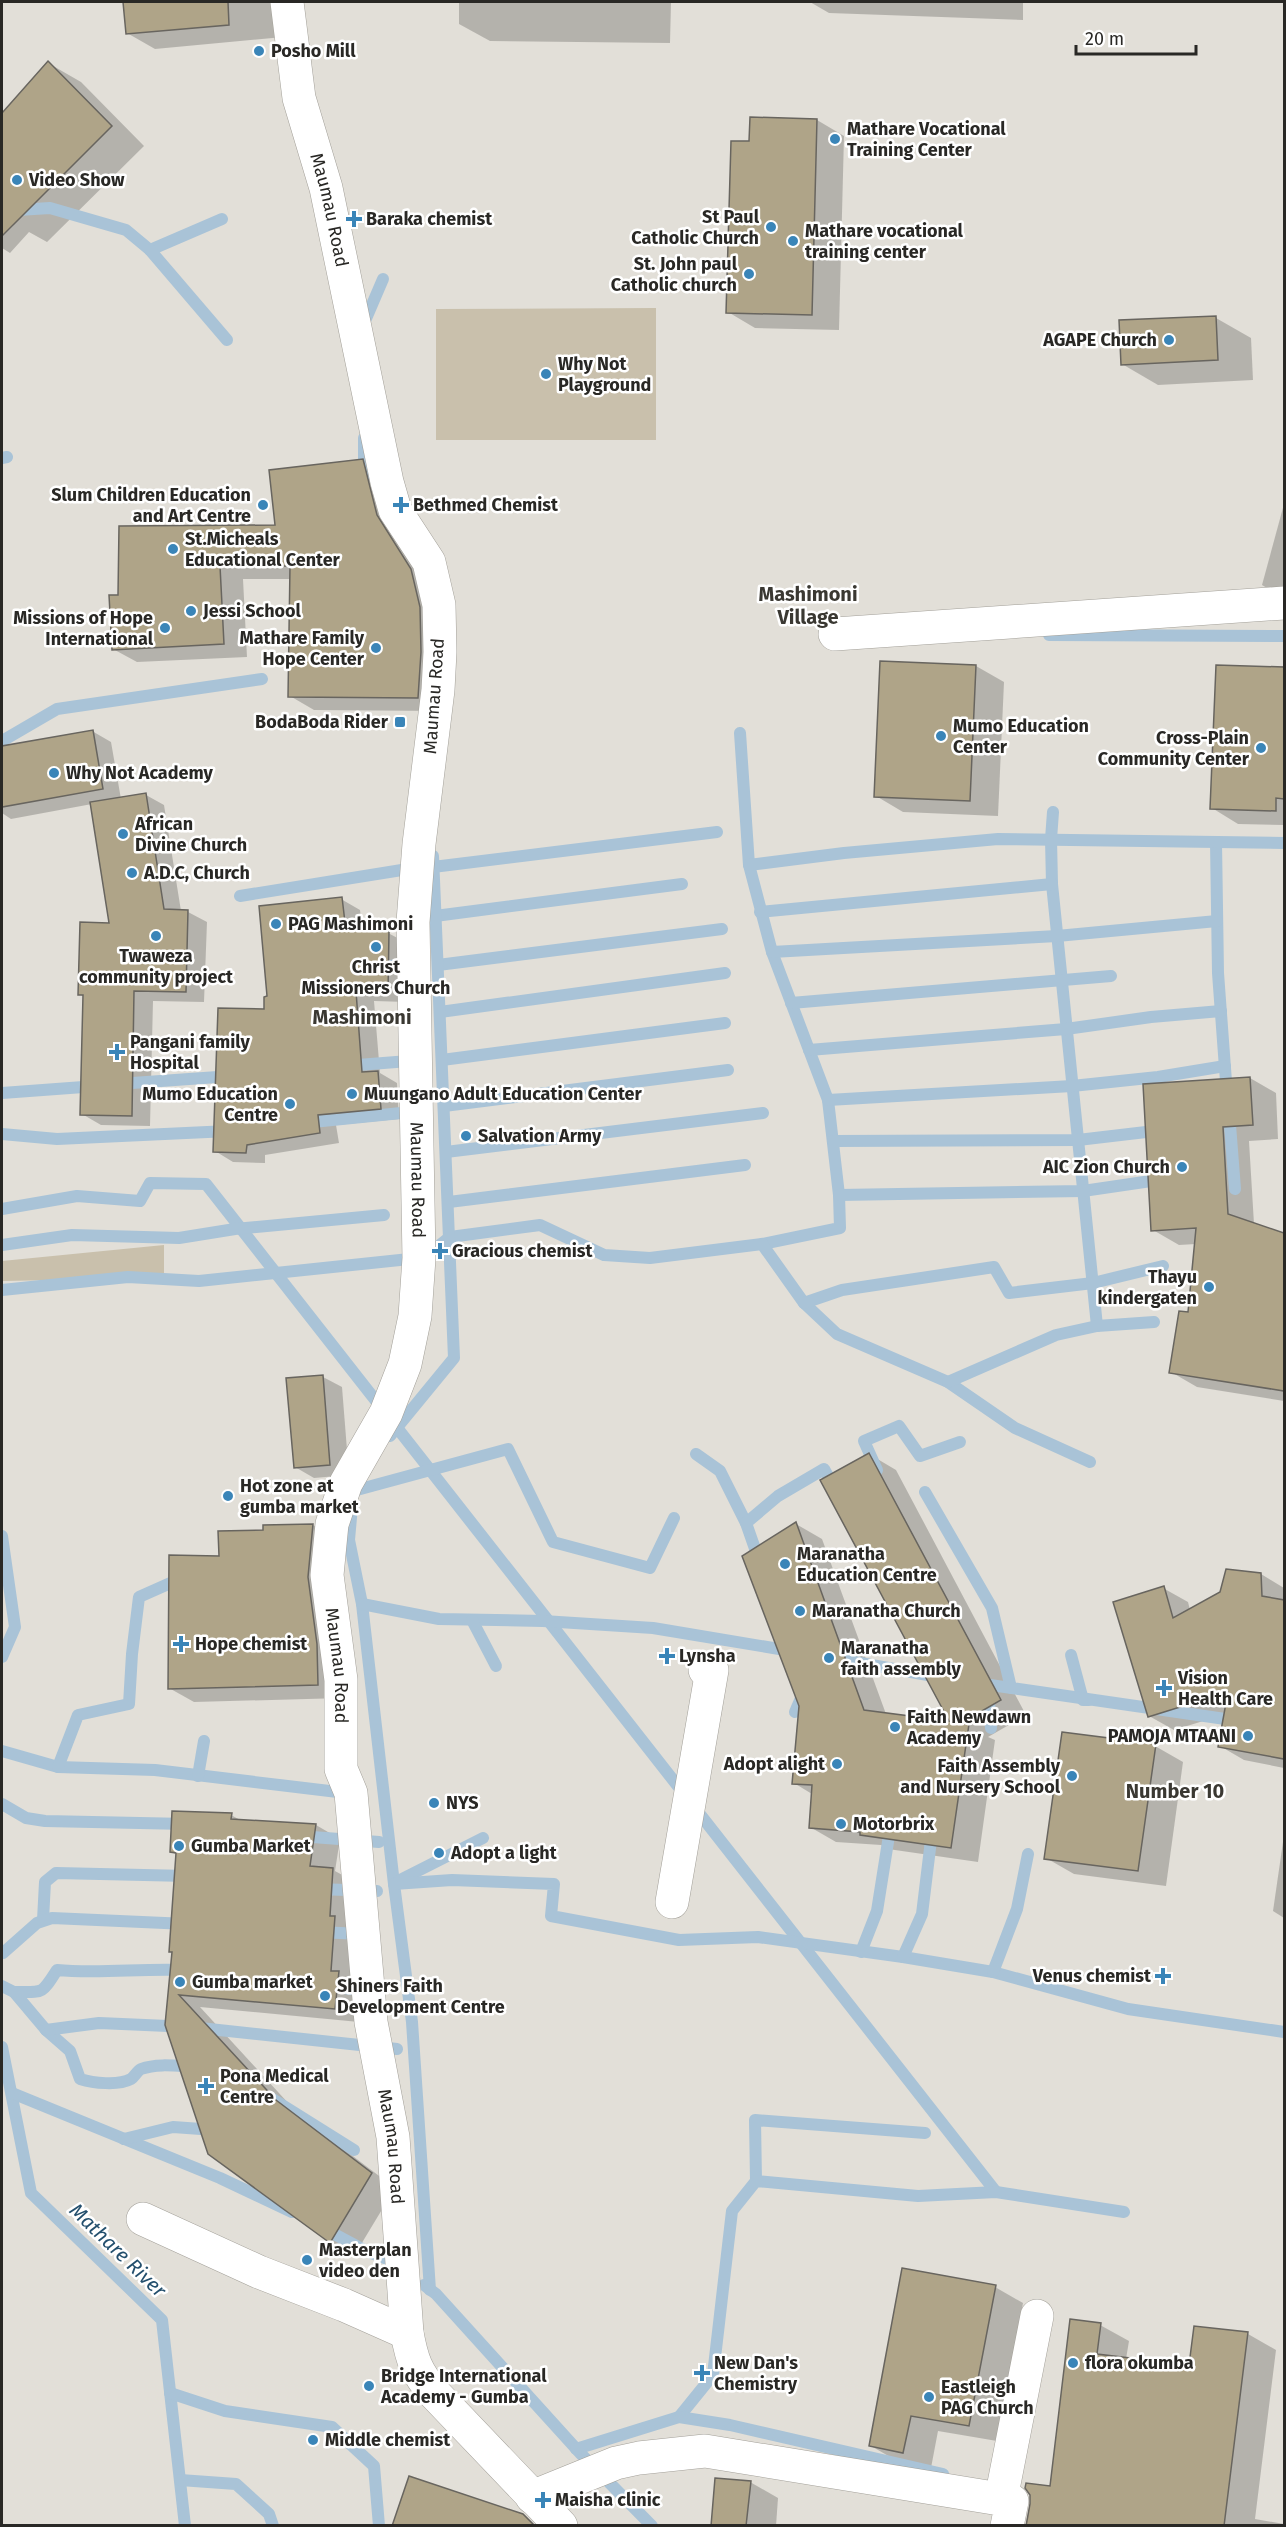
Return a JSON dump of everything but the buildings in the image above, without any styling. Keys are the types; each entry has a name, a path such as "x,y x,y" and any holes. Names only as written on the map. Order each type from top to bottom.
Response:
{"street":[{"name":"Maumau Road","path":"287,2 299,98 326,188 387,482 396,510 429,562 439,605 438,690 419,843 414,922 419,1234 415,1316 405,1364 386,1413 346,1484 332,1524 327,1575 341,1680 340,1769 351,1793 370,2022 393,2137 409,2346"},
{"path":"835,634 1284,603"},
{"path":"672,1902 712,1670 705,1670"},
{"path":"143,2219 259,2272 344,2305 409,2346 420,2377 561,2526"},
{"path":"532,2497 616,2463 639,2457 705,2451 1004,2512 1037,2316"}],"shaded area":[{"name":"Why Not Playground","path":"656,308 656,440 436,440 436,309"},
{"path":"164,1245 164,1278 2,1281 2,1261"}],"waterway":[{"path":"2,211 50,208 126,230 150,250 222,219"},
{"path":"150,250 227,340"},
{"path":"362,328 383,279"},
{"path":"364,438 364,477"},
{"path":"2,458 7,457"},
{"path":"1049,635 1284,636"},
{"path":"2,741 57,709 262,679"},
{"path":"740,733 749,865 772,952 828,1100 839,1195 840,1228 762,1244"},
{"path":"1053,812 1052,884 1097,1326"},
{"path":"433,867 717,832"},
{"path":"749,865 844,853 998,839 1284,843"},
{"path":"1216,842 1218,973 1227,1095"},
{"path":"390,1436 454,1358 433,856"},
{"path":"240,896 408,869"},
{"path":"435,916 682,884"},
{"path":"760,912 1052,884"},
{"path":"772,952 1057,936 1217,921"},
{"path":"438,965 722,929"},
{"path":"373,968 407,964"},
{"path":"440,1012 725,973"},
{"path":"791,1003 1111,976"},
{"path":"809,1050 1066,1029 1151,1017 1221,1011"},
{"path":"442,1060 725,1023"},
{"path":"345,1066 409,1061"},
{"path":"828,1100 1072,1086 1158,1077 1225,1066"},
{"path":"444,1106 728,1070"},
{"path":"118,1084 232,1076"},
{"path":"2,1093 97,1086"},
{"path":"1229,1112 1235,1189"},
{"path":"303,1123 401,1113"},
{"path":"446,1152 763,1113"},
{"path":"2,1134 57,1139 229,1131"},
{"path":"833,1141 1078,1140 1146,1132"},
{"path":"449,1202 745,1165"},
{"path":"839,1195 1083,1191 1151,1181"},
{"path":"2,1209 77,1196 140,1201 150,1183 206,1184 996,2192"},
{"path":"2,1245 72,1235 179,1238 235,1229 384,1215"},
{"path":"2,1290 128,1277 199,1281 419,1258 425,1257 450,1237 540,1225 604,1255 650,1258 762,1244 804,1303 837,1334 948,1382 1015,1428 1090,1462"},
{"path":"804,1303 842,1290 994,1267 1009,1293 1093,1283 1163,1266"},
{"path":"948,1382 1056,1335 1097,1326 1154,1322"},
{"path":"877,1470 864,1441 899,1426 920,1456 960,1442"},
{"path":"353,1491 508,1449 553,1542 650,1568 674,1518"},
{"path":"696,1454 720,1471 746,1523 760,1563"},
{"path":"746,1523 778,1496 824,1469 835,1489"},
{"path":"925,1492 992,1608 1011,1688"},
{"path":"352,1506 349,1540 362,1604 412,2022 430,2290"},
{"name":"Mathare River","path":"2,1536 15,1627 2,1657"},
{"path":"58,1767 78,1715 129,1704 139,1597 184,1577"},
{"path":"362,1604 439,1619 543,1621 653,1628 791,1651"},
{"path":"472,1620 496,1666"},
{"path":"1071,1655 1083,1700 1089,1700"},
{"path":"832,1658 939,1677"},
{"path":"977,1683 1239,1721"},
{"path":"988,1690 991,1728"},
{"path":"795,1712 804,1691"},
{"path":"198,1776 204,1741"},
{"path":"2,1751 58,1767 155,1770 346,1793"},
{"path":"2,1804 26,1818 45,1821 187,1824"},
{"path":"861,1952 877,1911 891,1823"},
{"path":"903,1957 922,1914 932,1832"},
{"path":"299,1836 379,1842"},
{"path":"398,1881 483,1838"},
{"path":"993,1972 1017,1909 1028,1854"},
{"path":"43,1920 45,1882 56,1873 188,1876"},
{"path":"394,1884 452,1880 554,1884 551,1916 679,1940 758,1937 903,1957 993,1972 1128,2009 1284,2032"},
{"path":"316,1889 377,1891"},
{"path":"2,1952 37,1923 52,1918 187,1924"},
{"path":"319,1932 361,1934"},
{"path":"14,1992 41,1990 57,1970 184,1970"},
{"path":"324,1985 358,1990"},
{"path":"2,1986 14,1992 46,2030 70,2051 80,2079 98,2083 119,2083 131,2079 147,2067 167,2065 193,2067"},
{"path":"46,2030 99,2023 191,2027 397,2049"},
{"name":"Mathare River","path":"2,2047 31,2193 162,2320 185,2526"},
{"path":"12,2093 220,2178 292,2212"},
{"path":"271,2098 354,2150"},
{"path":"756,2181 755,2120 925,2133"},
{"path":"124,2139 173,2127 215,2130"},
{"path":"679,2417 713,2375 732,2211 756,2181 918,2196 996,2192 1124,2212"},
{"path":"321,2227 366,2251 400,2264"},
{"path":"424,2285 436,2294 580,2453 652,2526"},
{"path":"170,2393 225,2411 332,2427 374,2466 379,2526"},
{"path":"576,2449 679,2417 730,2425 943,2474"},
{"path":"180,2480 236,2484 269,2514 273,2526"}],"place":[{"name":"Posho Mill","path":"259,51"},
{"name":"Mathare Vocational Training Center","path":"835,139"},
{"name":"Video Show","path":"17,180"},
{"name":"Baraka chemist","path":"354,219"},
{"name":"St Paul Catholic Church","path":"771,227"},
{"name":"Mathare vocational training center","path":"793,241"},
{"name":"St. John paul Catholic church","path":"749,274"},
{"name":"AGAPE Church","path":"1169,340"},
{"name":"Why Not Playground","path":"546,374"},
{"name":"Slum Children Education and Art Centre","path":"263,505"},
{"name":"Bethmed Chemist","path":"401,505"},
{"name":"St.Micheals Educational Center","path":"173,549"},
{"name":"Jessi School","path":"191,611"},
{"name":"Missions of Hope International","path":"165,628"},
{"name":"Mathare Family Hope Center","path":"376,648"},
{"name":"BodaBoda Rider","path":"400,722"},
{"name":"Mumo Education Center","path":"941,736"},
{"name":"Cross-Plain Community Center","path":"1261,748"},
{"name":"Why Not Academy","path":"54,773"},
{"name":"African Divine Church","path":"123,834"},
{"name":"A.D.C, Church","path":"132,873"},
{"name":"PAG Mashimoni","path":"276,924"},
{"name":"Twaweza community project","path":"156,936"},
{"name":"Christ Missioners Church","path":"376,947"},
{"name":"Pangani family Hospital","path":"117,1052"},
{"name":"Muungano Adult Education Center","path":"352,1094"},
{"name":"Mumo Education Centre","path":"290,1104"},
{"name":"Salvation Army","path":"466,1136"},
{"name":"AIC Zion Church","path":"1182,1167"},
{"name":"Gracious chemist","path":"440,1251"},
{"name":"Thayu kindergaten","path":"1209,1287"},
{"name":"Hot zone at gumba market","path":"228,1496"},
{"name":"Maranatha Education Centre","path":"785,1564"},
{"name":"Maranatha Church","path":"800,1611"},
{"name":"Hope chemist","path":"181,1644"},
{"name":"Lynsha","path":"667,1656"},
{"name":"Maranatha faith assembly","path":"829,1658"},
{"name":"Vision Health Care","path":"1164,1688"},
{"name":"Faith Newdawn Academy","path":"895,1727"},
{"name":"PAMOJA MTAANI","path":"1248,1736"},
{"name":"Adopt alight","path":"837,1764"},
{"name":"Faith Assembly and Nursery School","path":"1072,1776"},
{"name":"NYS","path":"434,1803"},
{"name":"Motorbrix","path":"841,1824"},
{"name":"Gumba Market","path":"179,1846"},
{"name":"Adopt a light","path":"439,1853"},
{"name":"Venus chemist","path":"1163,1976"},
{"name":"Gumba market","path":"180,1982"},
{"name":"Shiners Faith Development Centre","path":"325,1996"},
{"name":"Pona Medical Centre","path":"206,2086"},
{"name":"Masterplan video den","path":"307,2260"},
{"name":"flora okumba","path":"1073,2363"},
{"name":"New Dan's Chemistry","path":"702,2373"},
{"name":"Bridge International Academy - Gumba","path":"369,2386"},
{"name":"Eastleigh PAG Church","path":"929,2397"},
{"name":"Middle chemist","path":"313,2440"},
{"name":"Maisha clinic","path":"543,2500"}],"district":[{"name":"Mashimoni Village","path":"808,606"},
{"name":"Mashimoni","path":"362,1017"},
{"name":"Number 10","path":"1175,1791"}]}
